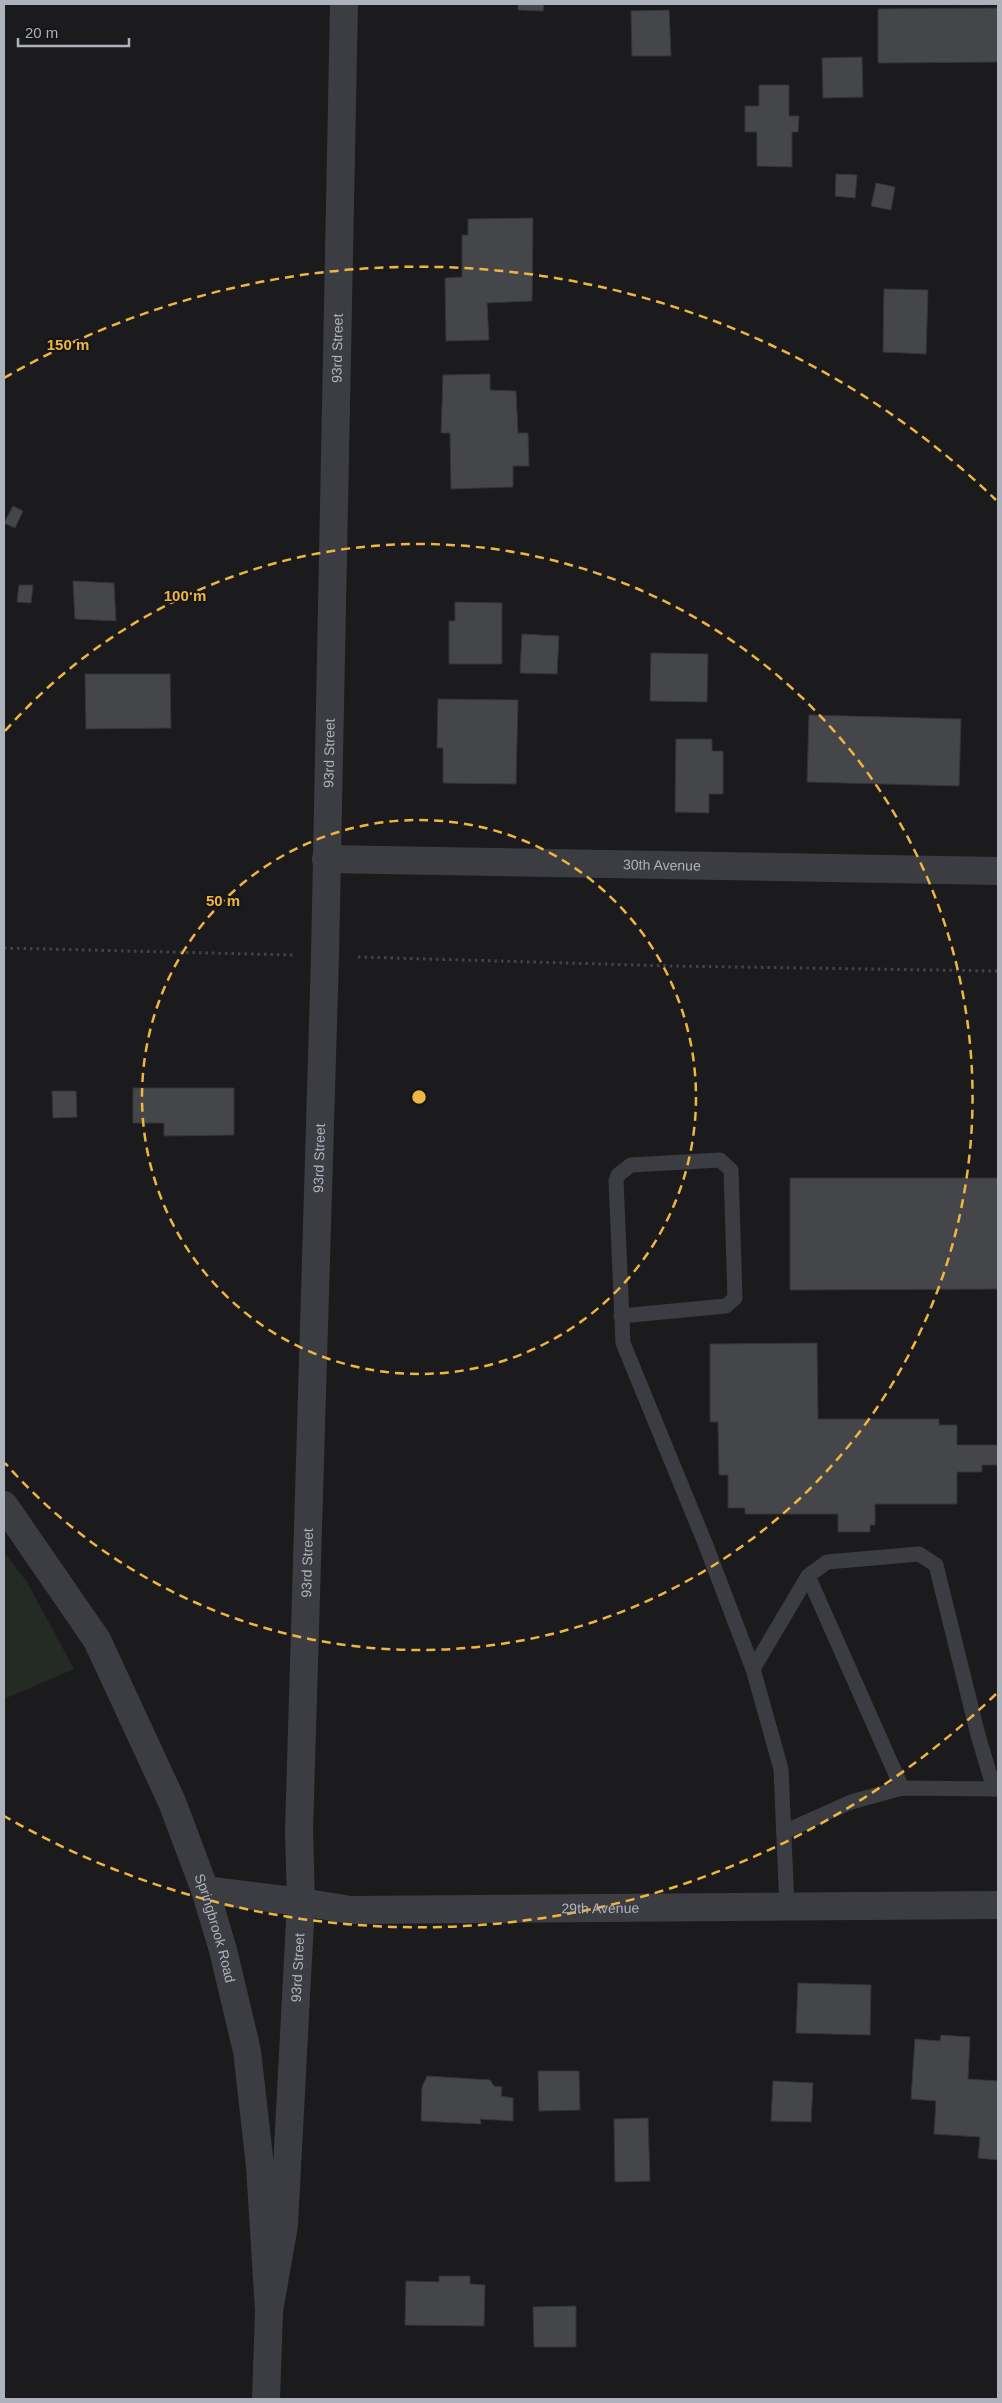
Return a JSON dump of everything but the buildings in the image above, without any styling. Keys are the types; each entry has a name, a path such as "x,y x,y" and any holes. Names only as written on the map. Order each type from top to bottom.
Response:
{"street":[{"name":"93rd Street","path":"269,2310 284,2225 301,1902 299,1831 326,860 344,4"},
{"name":"30th Avenue","path":"326,860 998,871"},
{"name":"Springbrook Road","path":"4,1504 97,1640 172,1802 205,1890 223,1950 247,2051 260,2166 269,2310 266,2399"},
{"name":"29th Avenue","path":"205,1890 351,1910 998,1904"}],"lane":[{"path":"621,1316 726,1306 735,1298 731,1170 720,1160 631,1165 618,1175 616,1181 621,1316 623,1343 705,1543 754,1669 781,1769 787,1907"},
{"path":"754,1669 808,1576 827,1562 919,1554 936,1565 978,1735 996,1789 902,1788 851,1802 784,1832"},
{"path":"808,1576 902,1788"}],"path":[{"path":"4,948 297,955"},
{"path":"350,956 671,966 998,972"}],"shaded area":[{"path":"4,1552 27,1582 74,1669 4,1699"}]}
